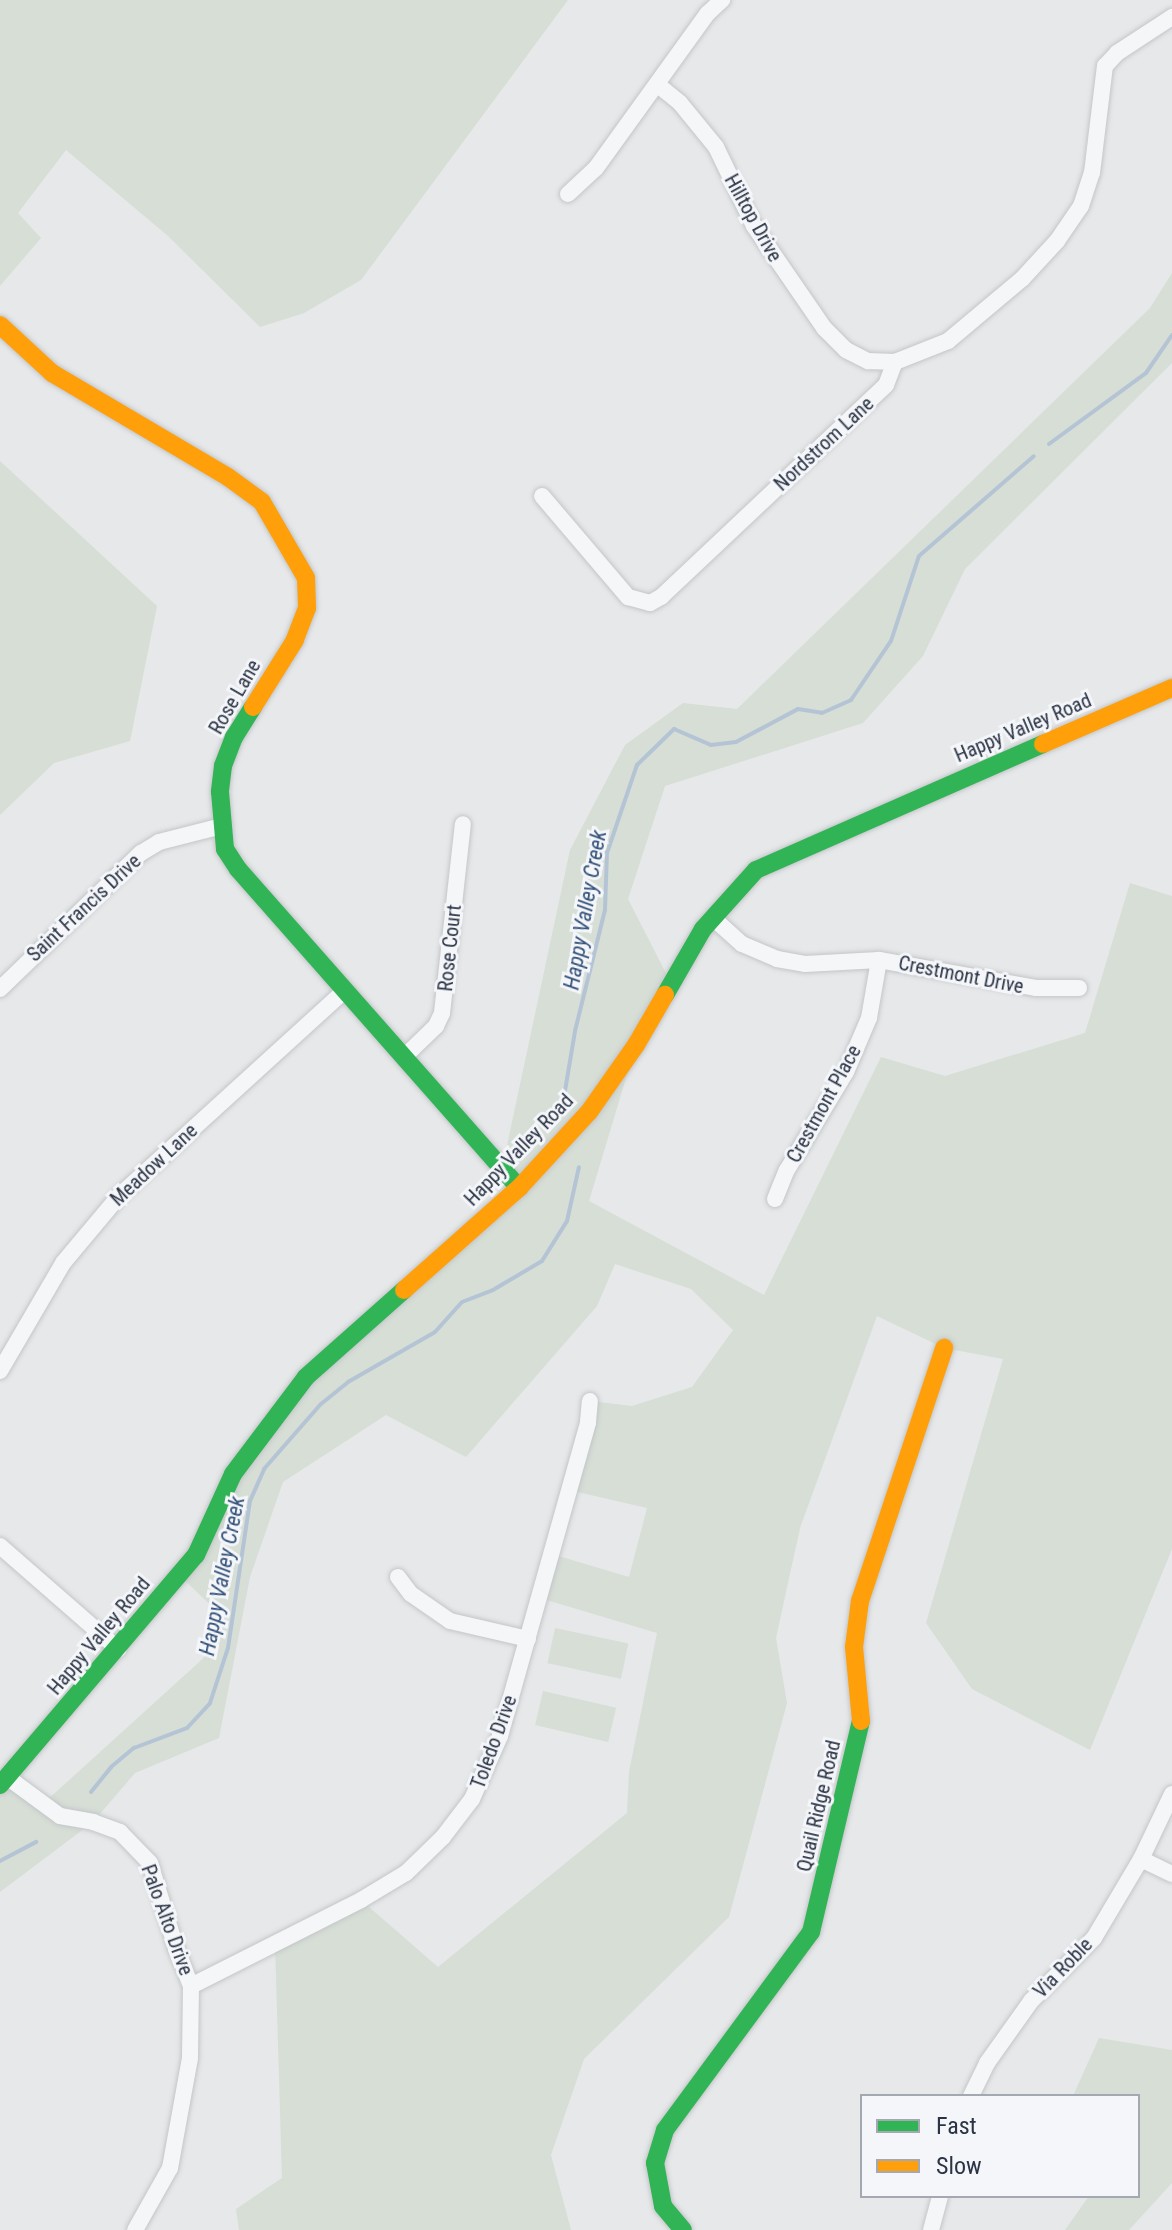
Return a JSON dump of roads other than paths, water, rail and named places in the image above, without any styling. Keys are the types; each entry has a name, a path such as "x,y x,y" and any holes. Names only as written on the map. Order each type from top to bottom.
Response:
{"street":[{"path":"568,194 596,168 707,14 722,0"},
{"path":"895,362 948,341 1022,279 1057,241 1081,206 1092,173 1105,66 1117,53 1172,17"},
{"name":"Hilltop Drive","path":"658,85 680,103 716,147 754,226 824,328 846,350 868,361 895,362"},
{"name":"Rose Lane","path":"0,325 52,373 228,477 262,502 306,578 307,608 295,640 234,737 223,766 222,826 225,849 238,869 519,1188"},
{"name":"Nordstrom Lane","path":"542,496 628,597 650,603 661,597 886,385 895,362"},
{"name":"Happy Valley Road","path":"3,1781 196,1555 233,1474 306,1377 519,1188 589,1112 636,1045 703,929 756,870 1172,688"},
{"name":"Rose Court","path":"404,1057 436,1026 442,1013 463,824"},
{"name":"Saint Francis Drive","path":"0,989 141,853 159,842 222,826"},
{"name":"Crestmont Drive","path":"713,918 742,944 777,959 805,964 879,960 1036,988 1079,988"},
{"name":"Crestmont Place","path":"775,1199 787,1170 852,1059 869,1018 879,960"},
{"name":"Meadow Lane","path":"0,1371 63,1263 119,1196 345,990"},
{"name":"Quail Ridge Road","path":"683,2230 663,2206 655,2163 665,2130 811,1932 861,1721 854,1647 860,1601 944,1348"},
{"name":"Toledo Drive","path":"191,1986 361,1900 406,1873 443,1837 472,1799 487,1771 528,1639 588,1422 590,1401"},
{"path":"0,1546 118,1649"},
{"path":"398,1577 411,1594 450,1621 528,1639"},
{"name":"Palo Alto Drive","path":"3,1781 60,1816 93,1822 120,1832 150,1863 191,1986 190,2058 170,2168 135,2230"},
{"name":"Via Roble","path":"972,2094 987,2063 1031,2001 1094,1938 1141,1859 1172,1794"},
{"path":"1141,1859 1172,1874"},
{"path":"931,2230 939,2198"}],"waterway":[{"name":"Happy Valley Creek","path":"1049,444 1146,373 1172,335"},
{"name":"Happy Valley Creek","path":"565,1091 575,1031 605,910 607,853 637,765 674,729 711,745 736,742 798,709 822,713 851,700 891,641 919,556 1034,456"},
{"name":"Happy Valley Creek","path":"91,1792 111,1767 134,1748 187,1728 210,1703 228,1648 250,1501 264,1469 321,1404 348,1382 435,1332 462,1302 493,1290 542,1261 567,1221 579,1167"},
{"name":"Happy Valley Creek","path":"0,1861 36,1842"}]}
